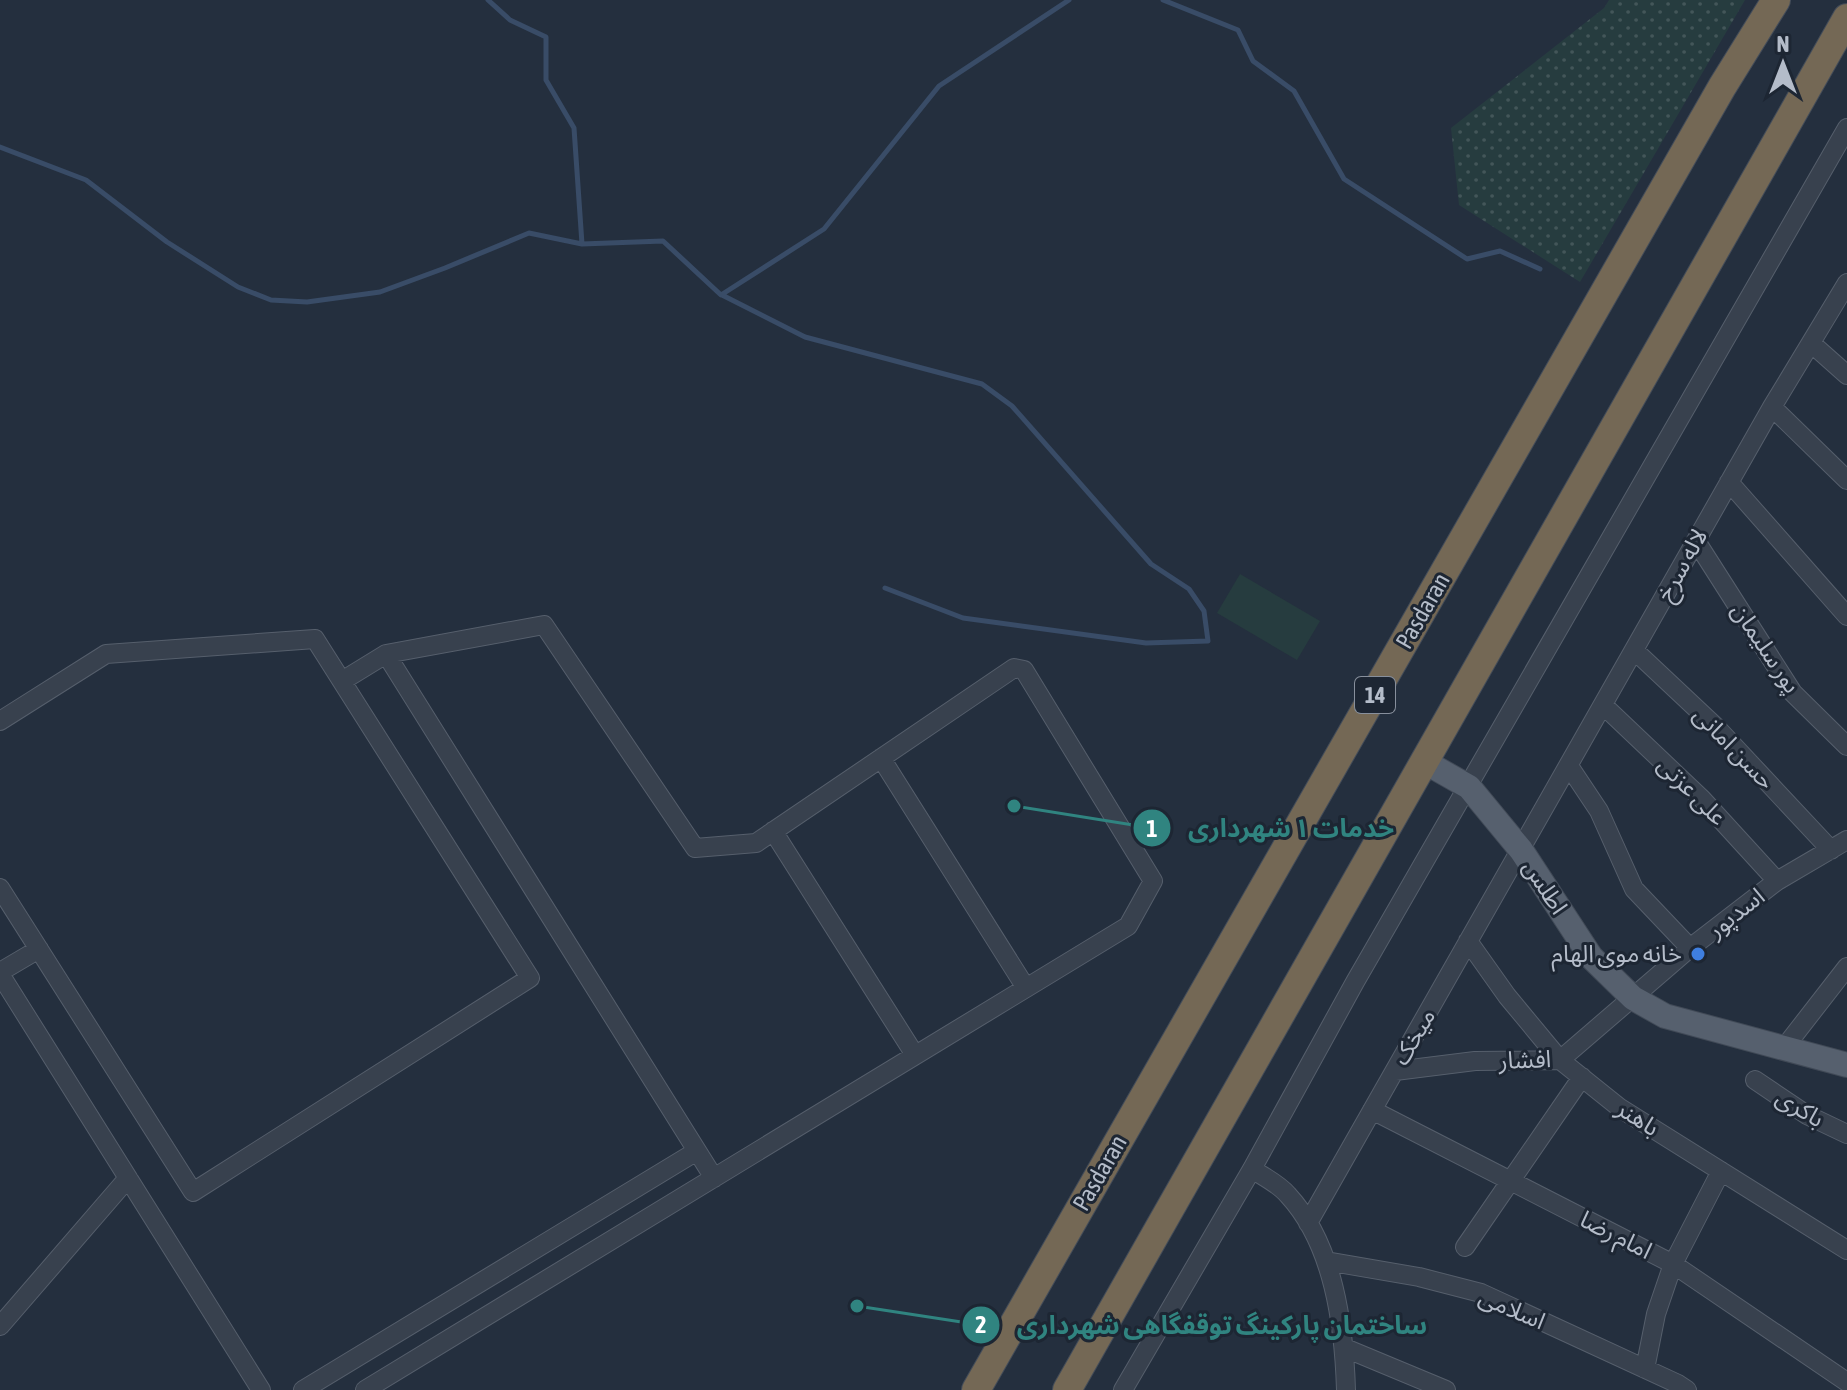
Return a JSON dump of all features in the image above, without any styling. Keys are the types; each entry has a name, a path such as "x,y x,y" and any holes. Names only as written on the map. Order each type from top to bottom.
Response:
{"highway":[{"name":"Pasdaran","path":"976,1390 1722,87 1776,0"},
{"path":"1067,1390 1847,18"}],"main road":[{"name":"اطلس","path":"1425,762 1469,787 1521,850 1591,957 1633,998 1665,1016 1847,1065"}],"street":[{"path":"1123,1390 1847,128"},
{"name":"لاله سرخ","path":"1521,850 1772,407 1847,283"},
{"path":"1811,343 1847,375"},
{"path":"1772,407 1847,480"},
{"path":"1729,482 1847,616"},
{"name":"پور سلیمان","path":"1696,541 1793,693 1847,746"},
{"path":"342,681 386,654 544,625 695,848 756,843 1014,668 1024,670 1153,881 1128,926 365,1390"},
{"path":"0,721 106,654 315,639 530,978 193,1192 39,949 8,916 0,888"},
{"name":"حسن امانی","path":"1634,650 1839,845"},
{"path":"386,654 714,1178"},
{"name":"علی عزتی","path":"1603,705 1702,799 1777,881"},
{"path":"881,758 1026,988"},
{"path":"1569,766 1599,811 1634,889 1690,948"},
{"path":"773,831 915,1055"},
{"name":"اسدپور","path":"1633,998 1690,948 1777,881 1839,845"},
{"name":"میخک","path":"1308,1223 1521,850"},
{"name":"باهنر","path":"1468,941 1507,996 1560,1060 1620,1108 1847,1250"},
{"path":"39,949 0,973 261,1390"},
{"path":"1784,1048 1847,967"},
{"name":"افشار","path":"1395,1071 1475,1061 1560,1060 1633,998"},
{"path":"1465,1247 1582,1077"},
{"name":"باکری","path":"1755,1080 1807,1115 1847,1134"},
{"name":"امام رضا","path":"1372,1110 1673,1264 1847,1382"},
{"path":"303,1390 697,1151"},
{"path":"1252,1169 1287,1193 1308,1223 1326,1261 1345,1348 1346,1390"},
{"path":"1645,1369 1656,1314 1673,1264 1721,1171"},
{"path":"0,1326 128,1178"},
{"name":"اسلامی","path":"1326,1261 1419,1277 1481,1293 1687,1390"},
{"path":"1345,1348 1446,1390"}],"green space":[{"path":"1609,0 1745,0 1580,282 1459,205 1451,128 1604,8"},
{"path":"1240,574 1320,621 1297,660 1217,613"}],"waterway":[{"path":"488,0 510,20 546,37 546,80 574,128 582,244"},
{"path":"0,147 86,180 167,242 238,287 271,300 307,302 380,292 529,233 582,244 663,241 721,295 824,229 939,86 1069,0"},
{"path":"1163,0 1238,30 1253,61 1294,91 1344,179 1467,259 1500,251 1540,269"},
{"path":"722,295 805,337 982,384 1012,406 1151,564 1189,589 1204,611 1208,641 1146,643 963,618 885,588"}],"place":[{"name":"خدمات ۱ شهرداری","path":"1014,806"},
{"name":"خانه موی الهام","path":"1698,954"},
{"name":"ساختمان پارکینگ توقفگاهی شهرداری","path":"857,1306"}]}
